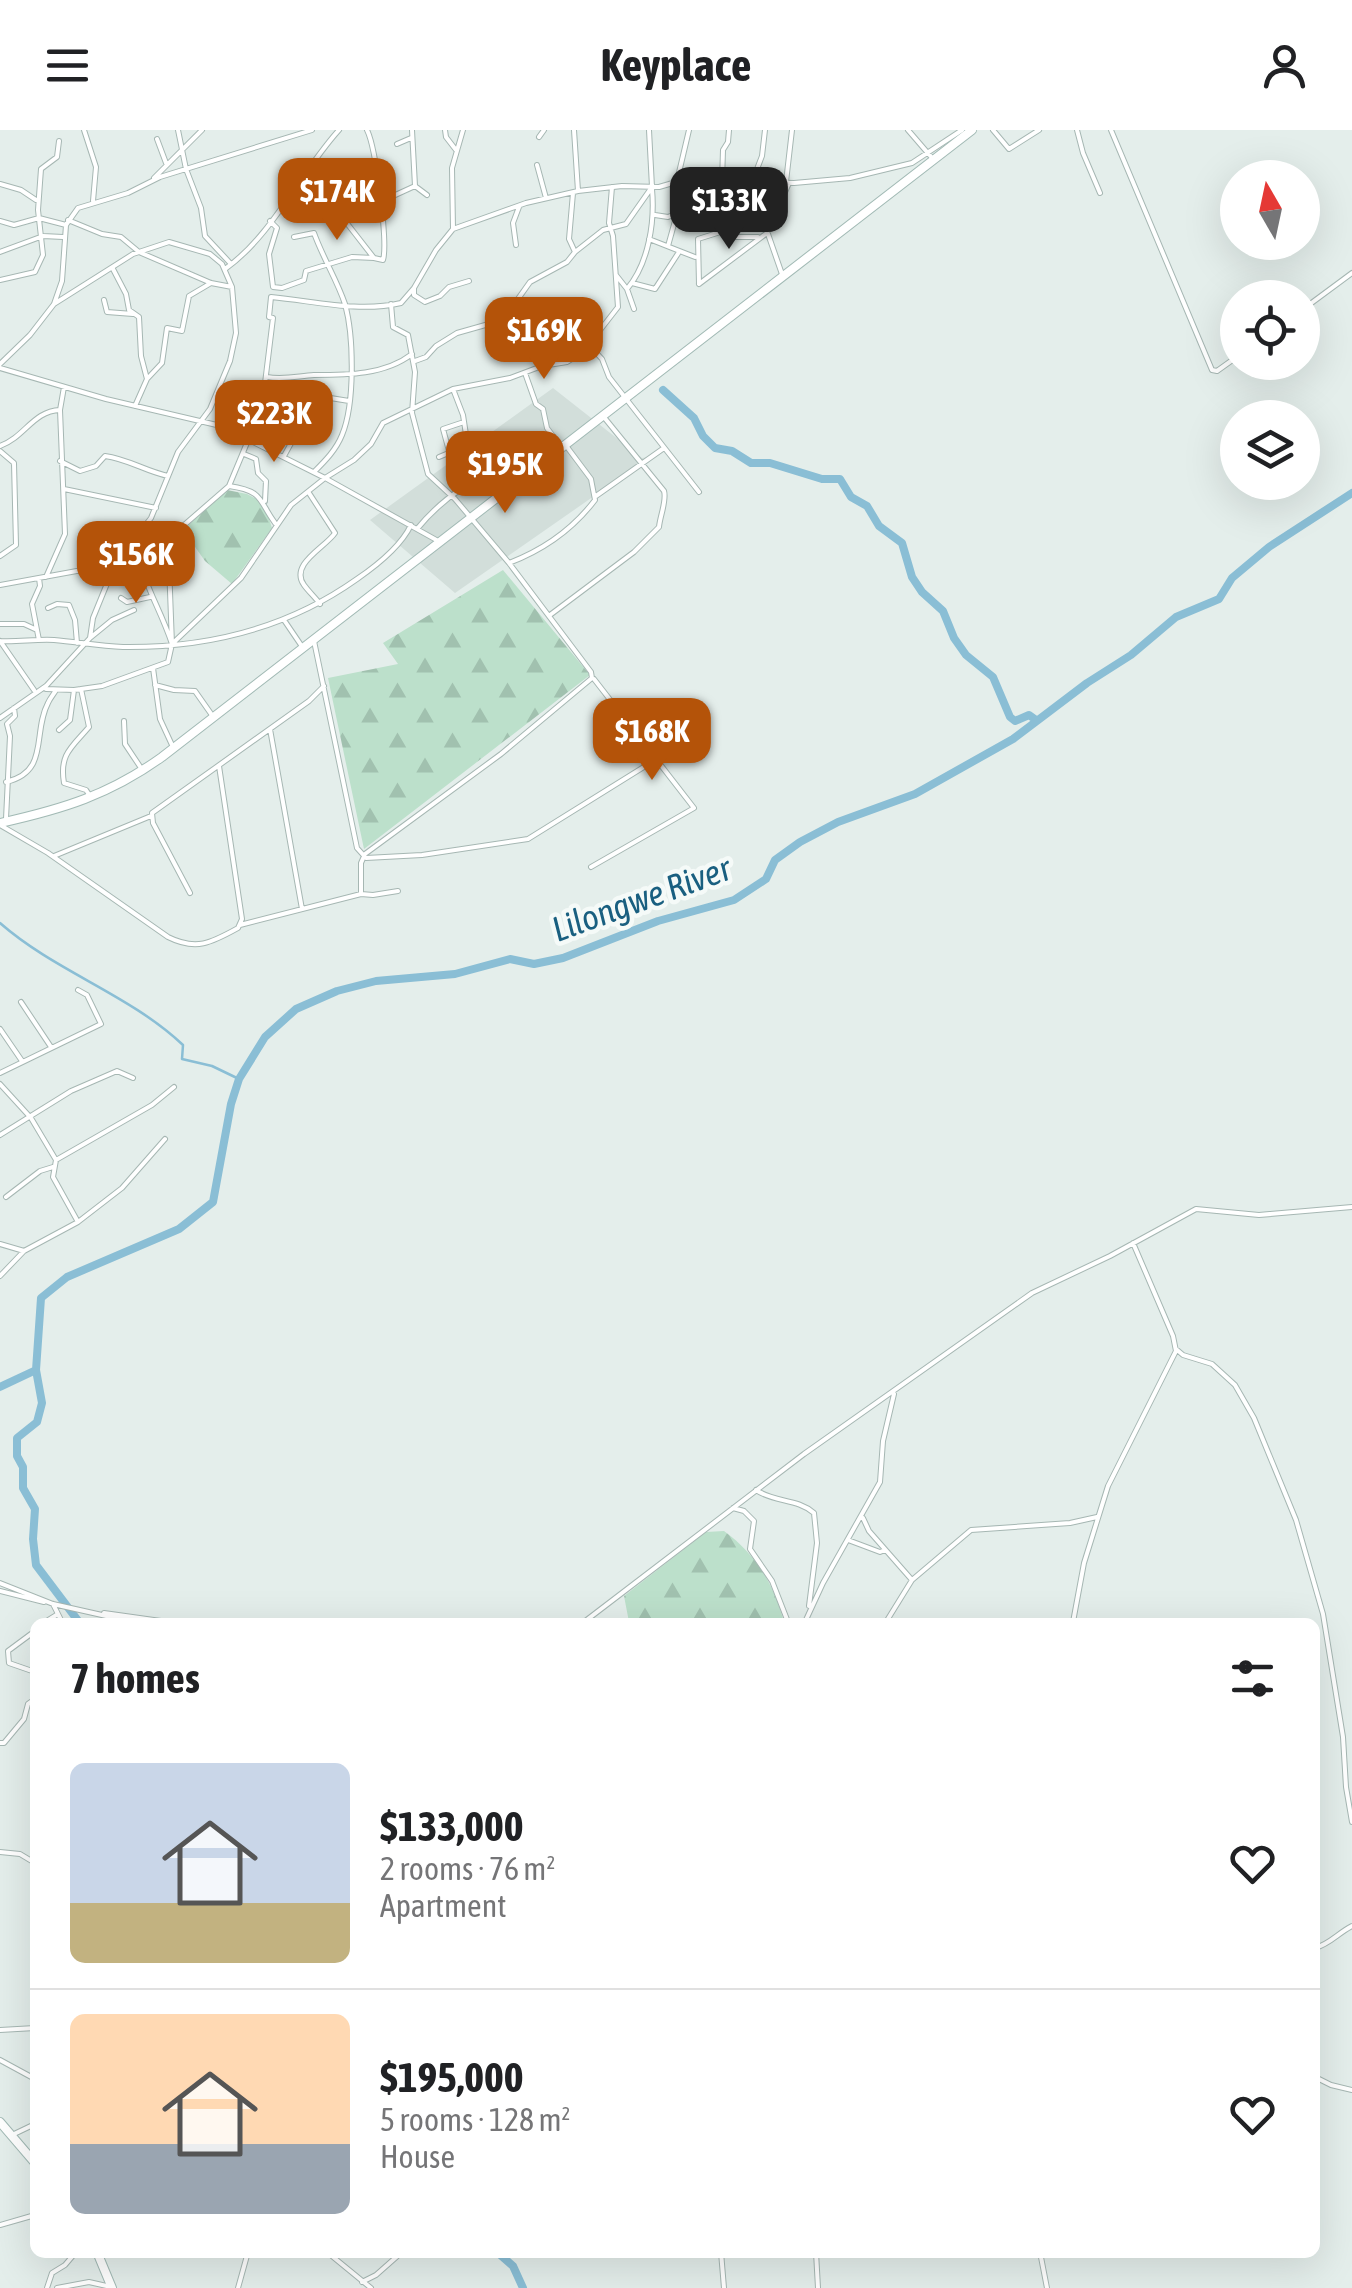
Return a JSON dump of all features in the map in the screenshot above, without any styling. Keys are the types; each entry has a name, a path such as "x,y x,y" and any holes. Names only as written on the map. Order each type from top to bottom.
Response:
{"main road":[{"path":"2,823 91,798 143,771 783,277 929,156 972,130"},
{"path":"0,2122 30,2158"},
{"path":"100,2258 112,2288"}],"street":[{"path":"84,130 96,166 92,201"},
{"path":"178,130 186,169 201,208 205,236 231,264"},
{"path":"150,180 202,130"},
{"path":"272,130 274,142"},
{"path":"312,130 150,180 128,193 78,208 67,223 62,281 54,304 0,366 136,406 200,420 251,439 440,542"},
{"path":"225,269 270,221 338,130"},
{"path":"270,221 277,228 269,254 272,287 297,284 304,280 306,271 352,257 382,260 385,254 376,153 368,130"},
{"path":"412,130 415,186"},
{"path":"445,130 456,150"},
{"path":"454,229 452,183 463,130"},
{"path":"540,138 544,130"},
{"path":"574,130 575,192 569,239 575,252"},
{"path":"628,289 654,213 649,130"},
{"path":"668,246 678,210 678,181 688,130"},
{"path":"729,130 728,142 722,150 720,218 736,238 748,240 765,234"},
{"path":"752,182 766,130"},
{"path":"728,229 698,238 699,284 765,234 788,182 792,130"},
{"path":"908,130 929,156"},
{"path":"0,586 138,557 168,540 229,486 251,439 266,377 273,318 269,317 271,297 346,308 401,303 454,229 520,205 575,192 612,187 652,188 678,181 837,180 912,163 929,156 962,130"},
{"path":"993,130 1008,149 1040,130"},
{"path":"1077,130 1100,193"},
{"path":"1111,130 1212,370 1220,369"},
{"path":"397,144 412,138"},
{"path":"157,139 166,163"},
{"path":"0,280 39,268 43,236 38,202 41,169 58,157 59,141"},
{"path":"537,165 546,198"},
{"path":"0,184 21,190 38,202"},
{"path":"380,202 415,186"},
{"path":"415,186 427,194"},
{"path":"172,644 241,578 291,505 354,460 371,444 383,424 454,389 567,362 590,342 618,307 610,228 612,187"},
{"path":"414,363 458,333 500,322 530,282 567,262 610,228 626,224 652,188"},
{"path":"328,199 374,258"},
{"path":"516,246 513,223 520,205"},
{"path":"654,213 668,216 678,210"},
{"path":"0,221 14,225 39,218 120,237 139,252 211,283 232,287"},
{"path":"294,237 314,233 346,308 350,375 345,426 339,442 314,472"},
{"path":"765,234 783,277"},
{"path":"0,252 43,236 64,236"},
{"path":"648,238 697,257"},
{"path":"54,304 139,252 169,242 210,254 225,269 232,287 236,323 235,343 210,410 178,452 156,508 115,564 88,641"},
{"path":"632,284 655,289 678,252"},
{"path":"113,267 132,314"},
{"path":"1320,297 1352,273"},
{"path":"616,276 628,289 634,309"},
{"path":"414,288 418,300 425,302 440,296 449,286 469,282"},
{"path":"136,406 147,379 162,363 166,328 182,331 189,296 211,283"},
{"path":"104,300 106,312 139,317 141,356 147,379"},
{"path":"390,304 393,327 406,332 412,354 412,409 428,474 509,562 655,760 693,805 693,812 591,867"},
{"path":"511,306 575,323 602,359 609,376 698,492"},
{"path":"266,377 350,375 396,364 412,354"},
{"path":"525,374 548,428 591,479 596,496"},
{"path":"39,640 32,604 64,541 60,410 64,386"},
{"path":"439,457 466,444 454,389"},
{"path":"284,457 311,407 312,396 348,401"},
{"path":"0,556 16,546 17,524 15,467 0,449 19,437 41,413 60,410"},
{"path":"548,616 634,552 659,528 666,495 603,416"},
{"path":"449,452 443,429 464,422"},
{"path":"509,562 534,553 569,528 596,496 664,448"},
{"path":"244,454 256,459 258,472 266,480 265,501 277,525"},
{"path":"60,461 80,471 96,466 103,457 122,458 145,471 168,476"},
{"path":"418,529 472,481 518,468 526,476"},
{"path":"229,486 248,489 265,501"},
{"path":"62,488 156,508"},
{"path":"309,493 335,533 302,570 301,580 320,604"},
{"path":"0,641 88,641 125,647 253,632 320,604 366,573 400,542 411,525"},
{"path":"0,718 35,691 77,690 168,662 172,644 168,540"},
{"path":"138,557 150,598 160,611 172,644"},
{"path":"122,598 127,602 150,598"},
{"path":"48,608 70,605 77,643"},
{"path":"42,690 112,620 134,610"},
{"path":"284,620 304,649"},
{"path":"0,624 24,624 37,630"},
{"path":"0,641 35,691"},
{"path":"314,642 348,810 358,852 363,857 384,859 528,838 655,760"},
{"path":"152,668 162,728 174,748"},
{"path":"363,857 501,754 591,680 592,675"},
{"path":"155,686 195,691 214,718"},
{"path":"53,856 151,816 324,686"},
{"path":"6,782 24,777 32,766 45,707 56,690"},
{"path":"59,730 70,720 77,690"},
{"path":"77,690 89,726 66,752 62,772 64,783 86,790 91,798"},
{"path":"14,708 15,716 7,724 10,736 2,823 184,945 202,944 240,925 361,894 373,896 398,890"},
{"path":"124,721 125,744 143,771"},
{"path":"270,728 302,910"},
{"path":"0,761 8,761"},
{"path":"219,766 240,925"},
{"path":"151,816 190,893"},
{"path":"361,894 363,857"},
{"path":"0,1072 102,1023 87,995 78,990"},
{"path":"21,1002 52,1047"},
{"path":"0,1029 22,1061"},
{"path":"0,1135 71,1091 116,1071 133,1078"},
{"path":"0,1084 28,1116 56,1160"},
{"path":"78,1222 55,1184 56,1160 152,1105 174,1087"},
{"path":"0,1276 24,1251 78,1222 127,1183 165,1139"},
{"path":"6,1196 40,1171 53,1167"},
{"path":"589,1618 756,1490 1023,1298 1196,1209 1259,1215 1352,1208"},
{"path":"0,1244 24,1251"},
{"path":"1075,1618 1084,1563 1114,1473 1176,1349 1134,1244"},
{"path":"1176,1349 1212,1364 1235,1385 1254,1418 1296,1520 1322,1614 1343,1737 1352,1822"},
{"path":"807,1618 882,1476 883,1441 894,1392"},
{"path":"756,1490 778,1502 803,1504 814,1513 817,1543 806,1618"},
{"path":"733,1508 744,1511 754,1521 750,1549 772,1580 786,1618"},
{"path":"862,1516 869,1531 912,1580"},
{"path":"888,1618 912,1580 971,1530 1070,1524 1098,1516"},
{"path":"848,1540 880,1552 885,1550"},
{"path":"0,1583 53,1604 60,1618"},
{"path":"0,1591 141,1618"},
{"path":"80,1609 117,1618"},
{"path":"52,1618 58,1614"},
{"path":"30,1635 8,1651 9,1662 30,1671"},
{"path":"0,1743 19,1725 30,1703"},
{"path":"0,1852 30,1860"},
{"path":"1320,1946 1352,1926"},
{"path":"0,2030 30,2028"},
{"path":"0,2060 30,2076"},
{"path":"1320,2080 1352,2090"},
{"path":"12,2135 30,2126"},
{"path":"0,2224 30,2217"},
{"path":"47,2288 52,2273 71,2258"},
{"path":"238,2288 246,2258"},
{"path":"334,2258 371,2288"},
{"path":"362,2282 395,2258"},
{"path":"722,2258 724,2288"},
{"path":"816,2258 818,2288"},
{"path":"1041,2258 1047,2288"},
{"path":"57,2288 88,2282 112,2288"}],"shaded area":[{"path":"553,388 642,458 650,457 455,593 370,520"}],"green space":[{"path":"227,490 264,503 272,528 232,584 205,561 183,530"},
{"path":"503,570 590,675 364,849 328,678 398,664 383,643"},
{"path":"724,1531 745,1550 762,1571 783,1618 628,1618 624,1596 706,1532"}],"waterway":[{"path":"663,390 694,418 715,448 732,451 751,463 770,463 822,479 840,479 851,497 867,506 879,526 902,543 912,577 943,611 966,655 993,677 1010,717 1015,721 1029,715 1036,720"},
{"name":"Lilongwe River","path":"0,1387 36,1370 41,1298 67,1277 179,1229 213,1202 239,1079 265,1037 296,1009 337,991 376,981 455,974 510,959 534,964 563,958 658,921 734,900 766,879 775,860 800,842 838,822 915,794 1013,739 1131,655 1176,617 1219,599 1232,578 1269,547 1352,493"},
{"path":"0,923 45,956 162,1027 183,1045 182,1059 212,1066 239,1079"},
{"path":"36,1370 42,1403 37,1422 17,1438 17,1456 23,1467 23,1488 35,1509 36,1565 76,1618"},
{"path":"504,2258 513,2266 523,2288"}]}
